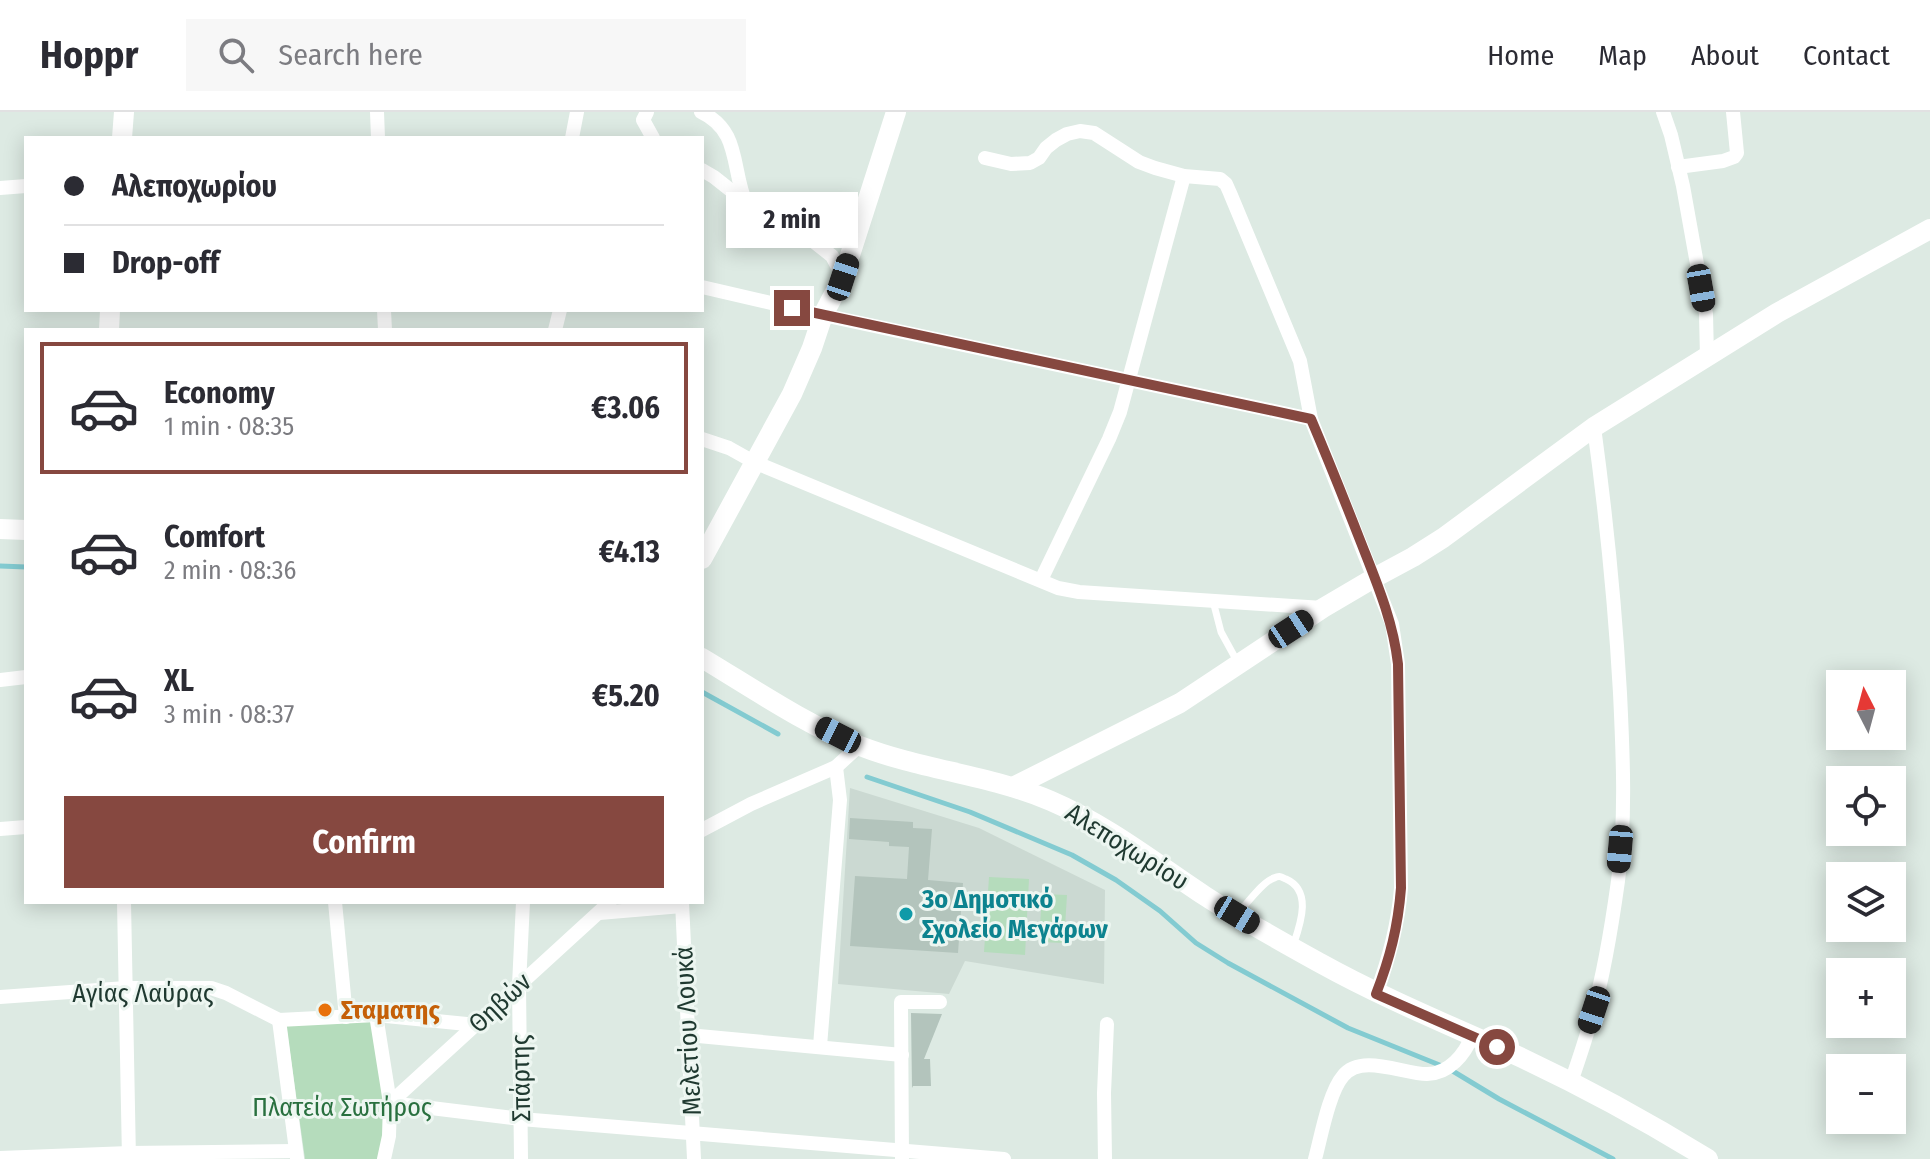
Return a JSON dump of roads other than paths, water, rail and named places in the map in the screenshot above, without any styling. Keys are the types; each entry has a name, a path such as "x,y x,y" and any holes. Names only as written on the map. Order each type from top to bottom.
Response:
{"street":[{"path":"122,136 124,112"},
{"path":"377,112 378,136"},
{"path":"572,136 577,112"},
{"path":"647,112 643,120 652,136"},
{"path":"701,112 723,128 736,159 746,203"},
{"path":"704,555 792,394 823,315 843,277 896,112"},
{"path":"1663,112 1678,167 1706,314 1707,357"},
{"path":"1678,167 1734,157 1737,153 1733,112"},
{"path":"985,158 1011,164 1030,163 1056,140 1080,131 1094,133 1139,162 1184,176 1220,179 1226,184 1300,361 1311,419 1392,624 1398,664 1401,877 1399,918 1390,957 1376,994"},
{"path":"704,171 772,223 813,241 832,256 843,277"},
{"path":"1041,580 1120,412 1184,176"},
{"path":"0,188 24,186"},
{"path":"1013,787 1180,703 1323,608 1454,530 1594,427 1777,313 1930,229"},
{"path":"704,287 1311,419"},
{"path":"1571,1082 1594,1010 1607,949 1623,819 1618,658 1594,427"},
{"path":"704,440 1058,588 1079,592 1323,608"},
{"path":"0,529 24,530"},
{"name":"Αλεποχωρίου","path":"704,659 778,703 860,745 1013,787 1054,802 1111,833 1237,915 1376,994 1571,1082 1651,1124 1708,1159"},
{"path":"0,680 24,677"},
{"path":"704,829 751,804 836,767 860,745"},
{"path":"820,1046 840,800 836,767"},
{"path":"0,829 24,827"},
{"path":"124,904 129,1156"},
{"path":"335,904 346,1017"},
{"name":"Σπάρτης","path":"521,1159 519,985 523,904"},
{"path":"604,908 682,904"},
{"name":"Μελετίου Λουκά","path":"682,904 694,1159"},
{"name":"Θηβών","path":"390,1103 604,908"},
{"name":"Αγίας Λαύρας","path":"0,997 126,988 211,988 279,1020"},
{"path":"902,1155 901,1002 940,1002"},
{"path":"376,1015 390,1103 389,1136 384,1159"},
{"path":"0,1158 296,1155 279,1020 376,1015 477,1025"},
{"path":"1105,1159 1107,1024"},
{"path":"688,1035 902,1055"},
{"path":"1315,1159 1335,1091 1344,1073 1362,1065 1428,1074 1447,1068 1459,1059 1472,1036"},
{"path":"390,1103 521,1119 902,1155 1004,1159"}],"lane":[{"path":"1213,601 1221,632 1239,665"},
{"path":"1237,915 1273,878 1281,877 1292,882 1299,888 1303,908 1293,948"}],"waterway":[{"path":"0,566 24,567"},
{"path":"704,693 778,734"},
{"path":"867,777 970,812 1072,855 1116,880 1160,911 1196,943 1228,963 1348,1028 1442,1066"},
{"path":"1451,1070 1613,1159"}],"place":[{"name":"3ο Δημοτικό Σχολείο Μεγάρων","path":"906,914"},
{"name":"Σταματης","path":"325,1010"}],"park label":[{"name":"Πλατεία Σωτήρος","path":"342,1107"}]}
